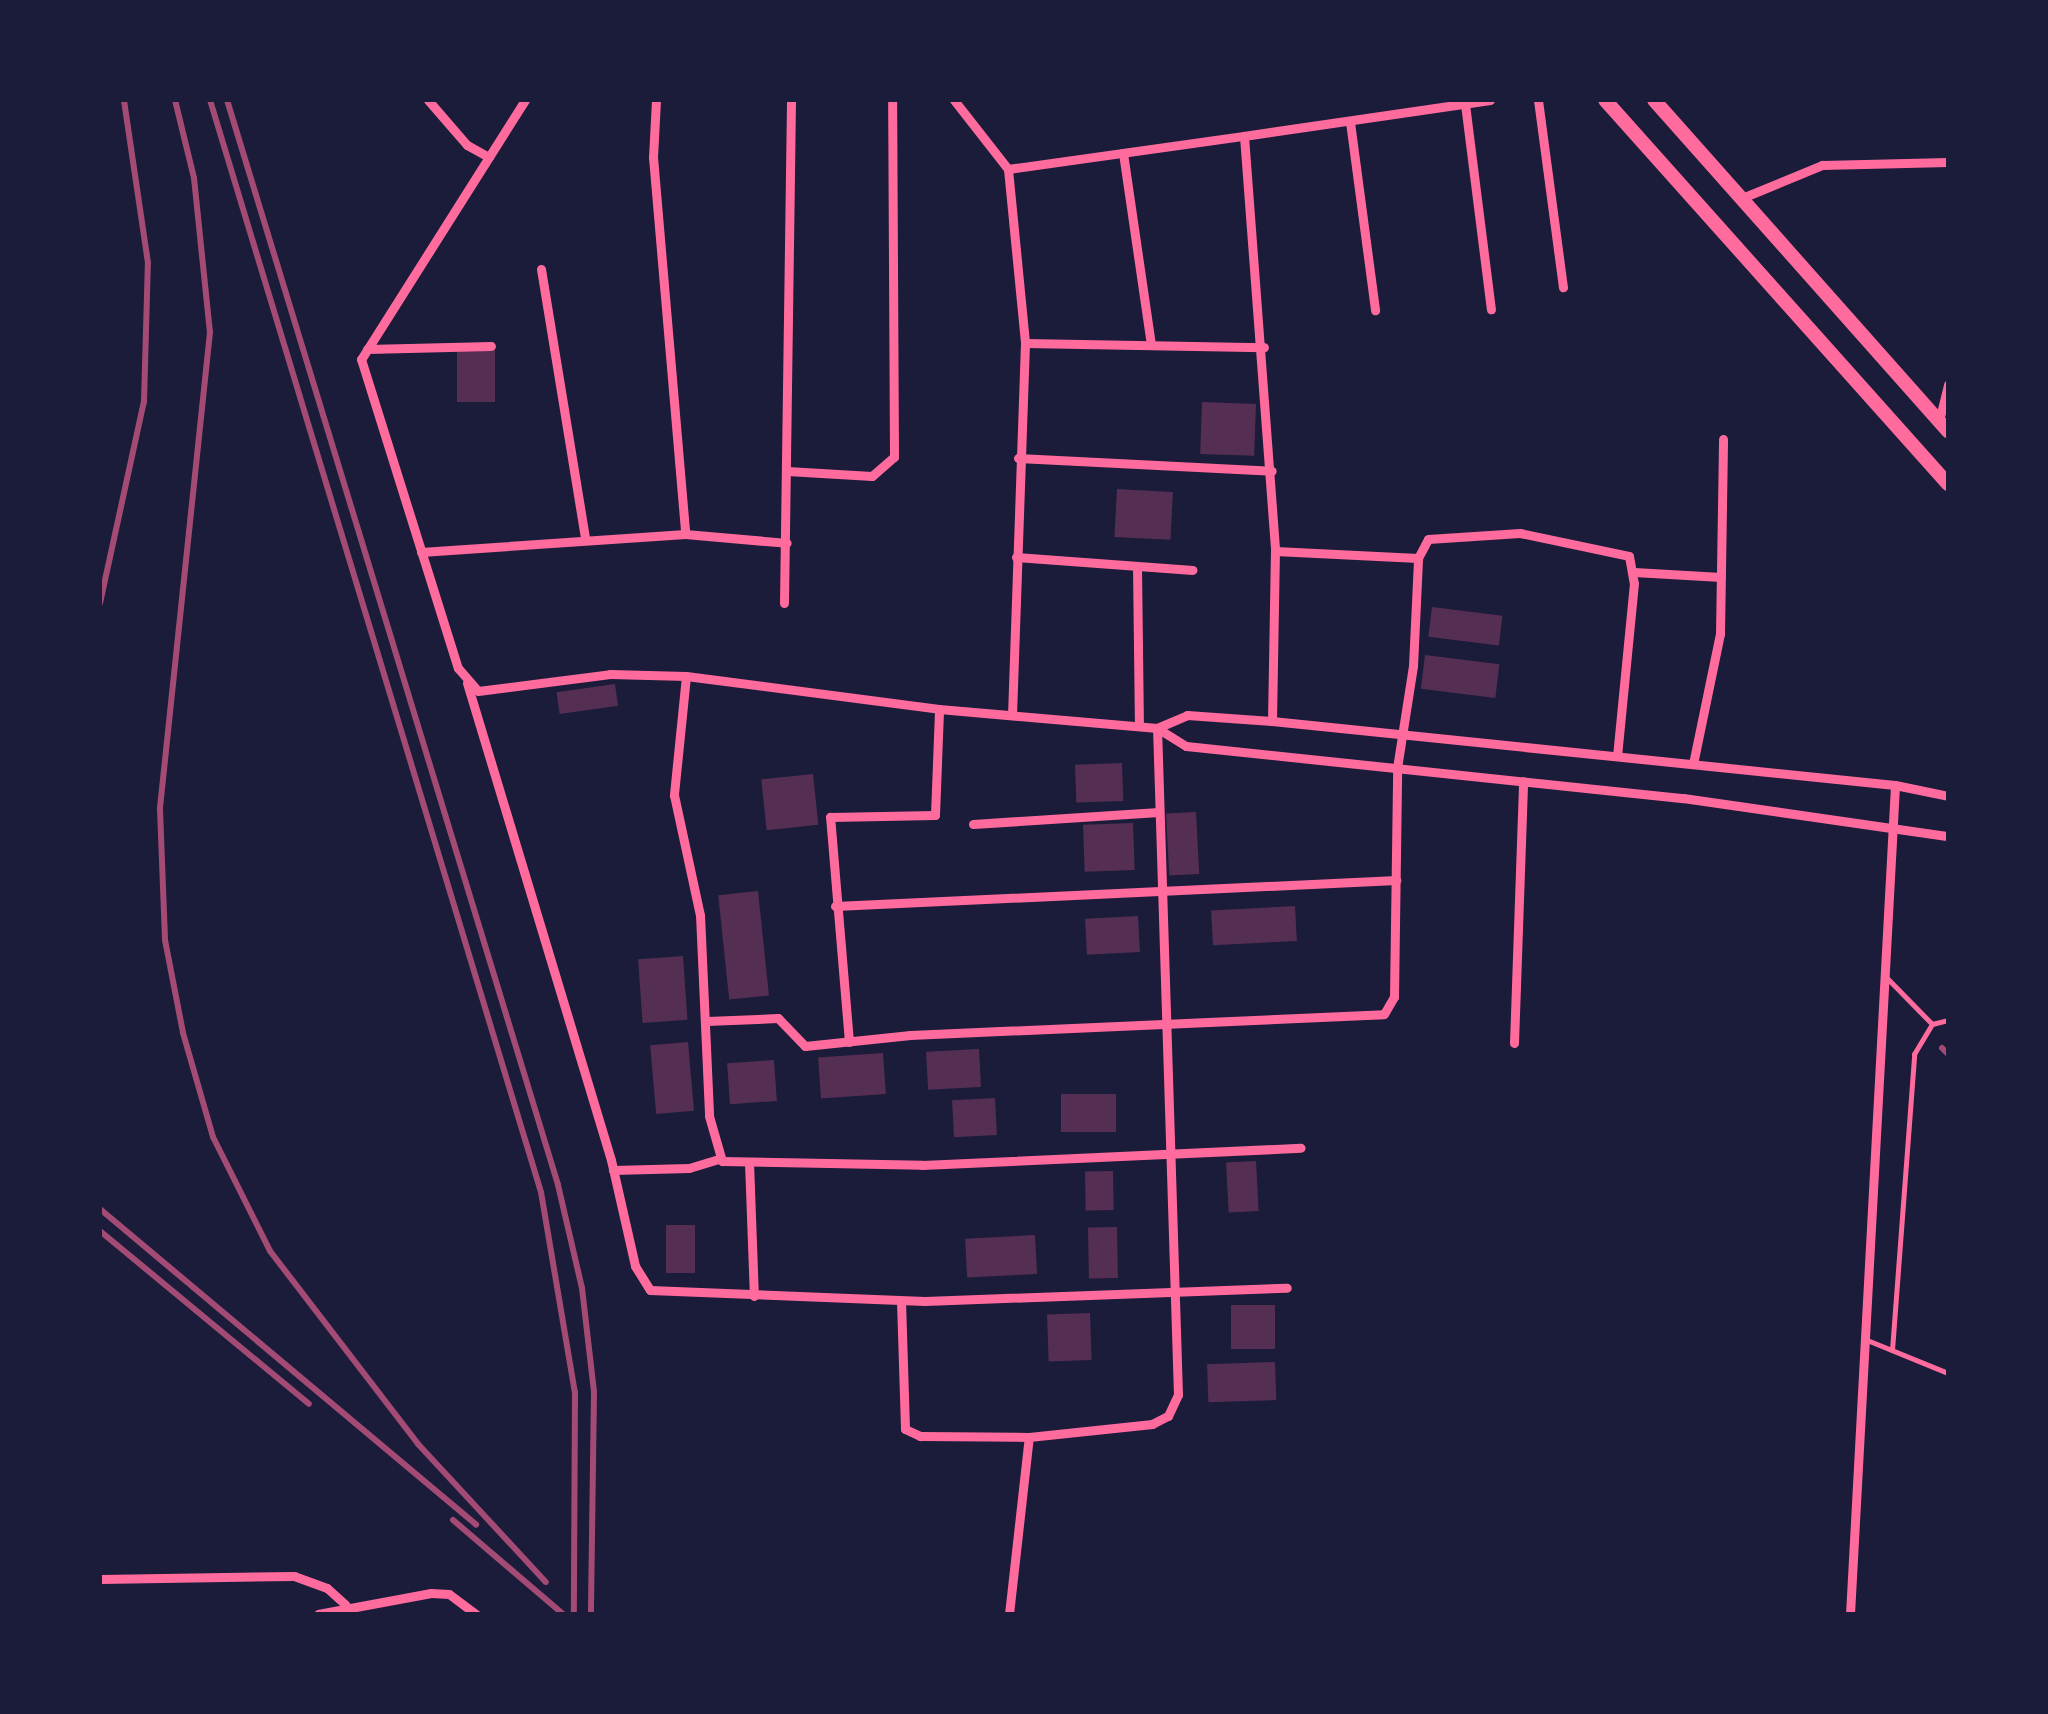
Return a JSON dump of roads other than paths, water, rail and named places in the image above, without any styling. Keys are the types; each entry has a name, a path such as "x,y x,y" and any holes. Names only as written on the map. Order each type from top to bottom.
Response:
{"main road":[{"path":"1605,100 1948,484"},
{"path":"1654,100 1944,426"}],"street":[{"path":"428,100 467,145 489,157"},
{"path":"525,100 361,359 467,682 613,1170 635,1266 650,1290 901,1301 1287,1288"},
{"path":"656,100 653,157 685,534"},
{"path":"784,603 791,100"},
{"path":"787,471 872,476 894,457 892,100"},
{"path":"954,100 1008,169 1025,343 1012,715"},
{"path":"1008,169 1490,100"},
{"path":"1538,100 1562,287"},
{"path":"1465,104 1490,309"},
{"path":"1350,122 1375,310"},
{"path":"1244,136 1272,471 1272,721"},
{"path":"1123,153 1151,346"},
{"path":"1742,198 1822,165 1948,162"},
{"path":"542,269 585,538"},
{"path":"1025,343 1264,348"},
{"path":"368,349 491,346"},
{"path":"1944,426 1948,384"},
{"path":"1693,764 1720,634 1723,439"},
{"path":"1018,458 1272,471"},
{"path":"707,1020 778,1018 796,1044 1167,1022 1384,1014 1394,997 1397,768 1413,666 1418,558 1428,539 1520,533 1619,550 1634,572 1617,755"},
{"path":"422,552 685,534 787,544"},
{"path":"1275,551 1418,558"},
{"path":"1016,557 1192,570"},
{"path":"1137,566 1139,726"},
{"path":"1634,572 1721,578"},
{"path":"467,682 490,694 610,674 686,676 938,709 1157,728 1186,746 1889,824 1948,836"},
{"path":"686,676 674,794 700,915 709,1116 718,1158"},
{"path":"850,1042 830,817 928,816 940,806 938,709"},
{"path":"1157,728 1187,715 1272,721 1895,784 1948,796"},
{"path":"901,1301 905,1429 920,1436 1029,1438 1125,1429 1168,1416 1181,1375 1180,1292 1157,728"},
{"path":"1514,1043 1523,782"},
{"path":"1850,1614 1885,976 1889,824 1895,784"},
{"path":"973,824 1160,812"},
{"path":"835,906 1396,880"},
{"path":"613,1170 689,1168 718,1158 922,1165 1302,1148"},
{"path":"749,1162 754,1296"},
{"path":"1009,1614 1029,1438"},
{"path":"100,1579 294,1576 326,1588 346,1605"},
{"path":"318,1614 346,1605 431,1593 449,1594 476,1614"}],"lane":[{"path":"1885,976 1932,1024"},
{"path":"1892,1350 1914,1054 1932,1024 1948,1020"},
{"path":"1867,1340 1948,1372"}],"railway":[{"path":"100,603 144,402 148,263 124,100"},
{"path":"175,100 194,178 210,332 160,809 165,940 183,1033 213,1137 270,1251 418,1444 546,1582"},
{"path":"210,100 541,1192 575,1392 574,1614"},
{"path":"227,100 558,1185 582,1288 594,1392 591,1614"},
{"path":"1942,1048 1948,1054"},
{"path":"100,1209 476,1524"},
{"path":"100,1231 309,1404"},
{"path":"453,1520 563,1614"}]}
